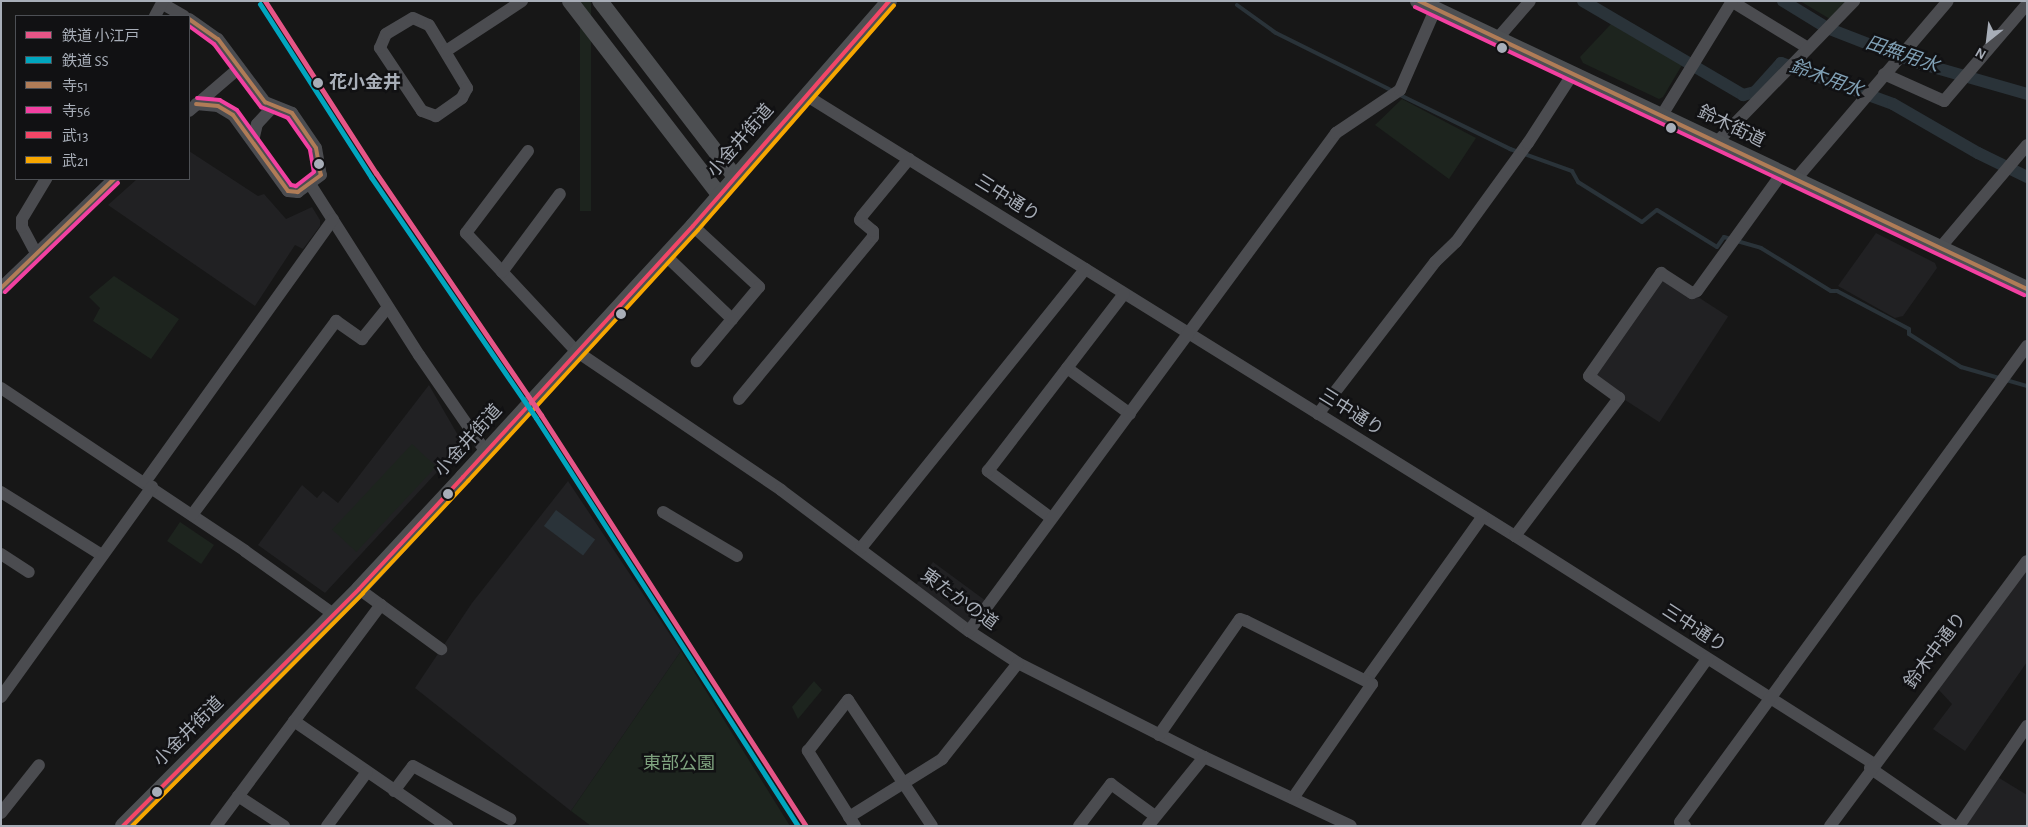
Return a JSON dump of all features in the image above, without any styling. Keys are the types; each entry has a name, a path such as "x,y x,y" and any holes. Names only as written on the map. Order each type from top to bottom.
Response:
{"main road":[{"path":"570,1 720,196"},
{"name":"小金井街道","path":"123,826 332,613 359,589 486,452 576,351 694,226 889,1"},
{"name":"鈴木街道","path":"1418,1 2027,289"},
{"path":"604,3 736,178"}],"street":[{"path":"446,51 522,1"},
{"path":"1497,39 1530,1"},
{"path":"1717,142 1854,1"},
{"path":"1515,536 1619,398 1589,376 1661,273 1692,293 1697,291 1789,177 1868,93 1948,1"},
{"path":"1662,115 1732,2 1808,48"},
{"path":"156,15 163,3 182,15"},
{"path":"1884,74 1944,101 2026,7"},
{"path":"969,631 1336,133 1400,90 1436,10"},
{"path":"413,18 419,18 429,25 446,51 464,80 466,93 436,116 430,116 419,108 387,59 380,42 386,34 413,18"},
{"path":"190,20 212,32 258,96 273,107 292,113 316,148 322,172 310,184 298,192 288,191 252,142 224,109 210,104 192,107"},
{"path":"192,107 239,68"},
{"path":"1318,414 1434,262 1456,242 1528,143 1572,74"},
{"name":"三中通り","path":"807,96 1515,536 1770,698 1872,766 1954,826"},
{"path":"252,142 257,124 273,107"},
{"path":"1940,248 2027,146"},
{"name":"東たかの道","path":"528,151 466,233 576,351 781,490 861,548 969,631 1018,663 1204,757 1351,826"},
{"path":"739,399 874,236 873,231 860,220 909,159"},
{"path":"37,255 22,227 22,219 45,180"},
{"path":"1,288 113,180"},
{"path":"310,184 388,307 486,452"},
{"path":"502,272 560,194"},
{"path":"1,697 102,555 148,485 333,219"},
{"path":"694,226 759,287 697,361"},
{"path":"665,256 732,319"},
{"path":"861,548 1085,269"},
{"path":"1051,518 988,471 1124,294"},
{"path":"192,515 336,321 362,339 388,307"},
{"path":"1685,826 1680,822 2027,346"},
{"path":"1068,368 1130,414"},
{"path":"1,388 148,485 332,613"},
{"path":"1,492 102,555"},
{"path":"663,512 737,556"},
{"path":"1366,680 1482,516"},
{"path":"1,554 28,572"},
{"name":"鈴木中通り","path":"1830,826 1872,766 2027,560"},
{"path":"359,589 441,649"},
{"path":"216,826 380,606"},
{"path":"1159,734 1240,619 1366,680 1372,684 1293,798"},
{"path":"1587,826 1707,659"},
{"path":"932,826 904,782 848,700 808,751 852,822 904,782 942,759 1018,663"},
{"path":"294,721 447,826"},
{"path":"1959,826 2027,726"},
{"path":"1079,826 1110,784 1152,821 1204,757"},
{"path":"1,813 39,765"},
{"path":"394,791 413,766 510,819"},
{"path":"327,826 367,772"},
{"path":"238,796 284,826"}],"shaded area":[{"path":"190,152 258,196 264,194 286,219 312,207 320,220 320,226 303,249 295,245 255,306 108,205 136,180 190,180"},
{"path":"1876,233 1935,263 1937,268 1903,316 1895,318 1838,286"},
{"path":"1661,273 1728,317 1659,422 1592,379"},
{"path":"429,385 463,444 325,593 258,545 302,485 317,498 323,491 338,503"},
{"path":"568,481 681,651 571,811 415,688 472,603"},
{"path":"556,510 595,539 583,555 544,526"},
{"path":"933,562 986,601 970,623 963,623 915,586"},
{"path":"2027,570 2027,662 1965,751 1933,729 1952,704 1937,688"},
{"path":"1991,773 2027,795 2027,826 1957,826"}],"green space":[{"path":"580,1 591,1 591,211 580,211"},
{"path":"1800,1 1847,1 1830,19"},
{"path":"1611,24 1682,65 1663,97 1659,99 1583,63 1580,57"},
{"path":"1402,99 1476,138 1449,179 1375,125"},
{"path":"114,276 179,319 151,359 93,321 100,308 89,297"},
{"path":"412,444 436,467 356,552 332,530"},
{"path":"180,522 214,545 201,564 167,541"},
{"name":"東部公園","path":"681,651 790,826 591,826 571,811"},
{"path":"814,681 822,690 798,719 792,707"}],"waterway":[{"name":"鈴木用水","path":"1583,1 1743,95 1755,92 1781,63 1893,104 1978,153 2027,177"},
{"name":"田無用水","path":"1783,1 1827,28 1912,61 2027,94"},
{"path":"1237,5 1276,33 1393,91"},
{"path":"1400,95 1510,149 1572,171 1578,182 1642,222 1657,210 1717,247 1724,237 1731,239"},
{"path":"1737,241 1761,248 1831,291 1837,291 1909,329 1909,334 1961,367 2027,386"}],"rail line":[{"name":"小江戸","path":"265,1 376,173 541,415 806,826"},
{"name":"SS","path":"260,4 371,177 536,418 798,826"}],"transit line":[{"name":"武13","path":"123,826 359,589 463,477 693,226 889,1"},
{"name":"寺51","path":"1419,1 2027,289"},
{"name":"武21","path":"132,826 363,593 468,481 698,230 894,5"},
{"name":"寺56","path":"1415,7 2024,295"},
{"name":"寺51","path":"190,20 218,39 265,102 292,113 316,148 321,175 298,192 288,191 233,115 218,106 196,104"},
{"name":"寺56","path":"190,27 214,44 261,107 288,118 310,150 314,172 296,186 291,185 237,110 220,100 197,98"},
{"name":"寺51","path":"1,288 113,180"},
{"name":"寺56","path":"5,292 118,183"}],"place":[{"name":"花小金井","path":"318,83"}]}
